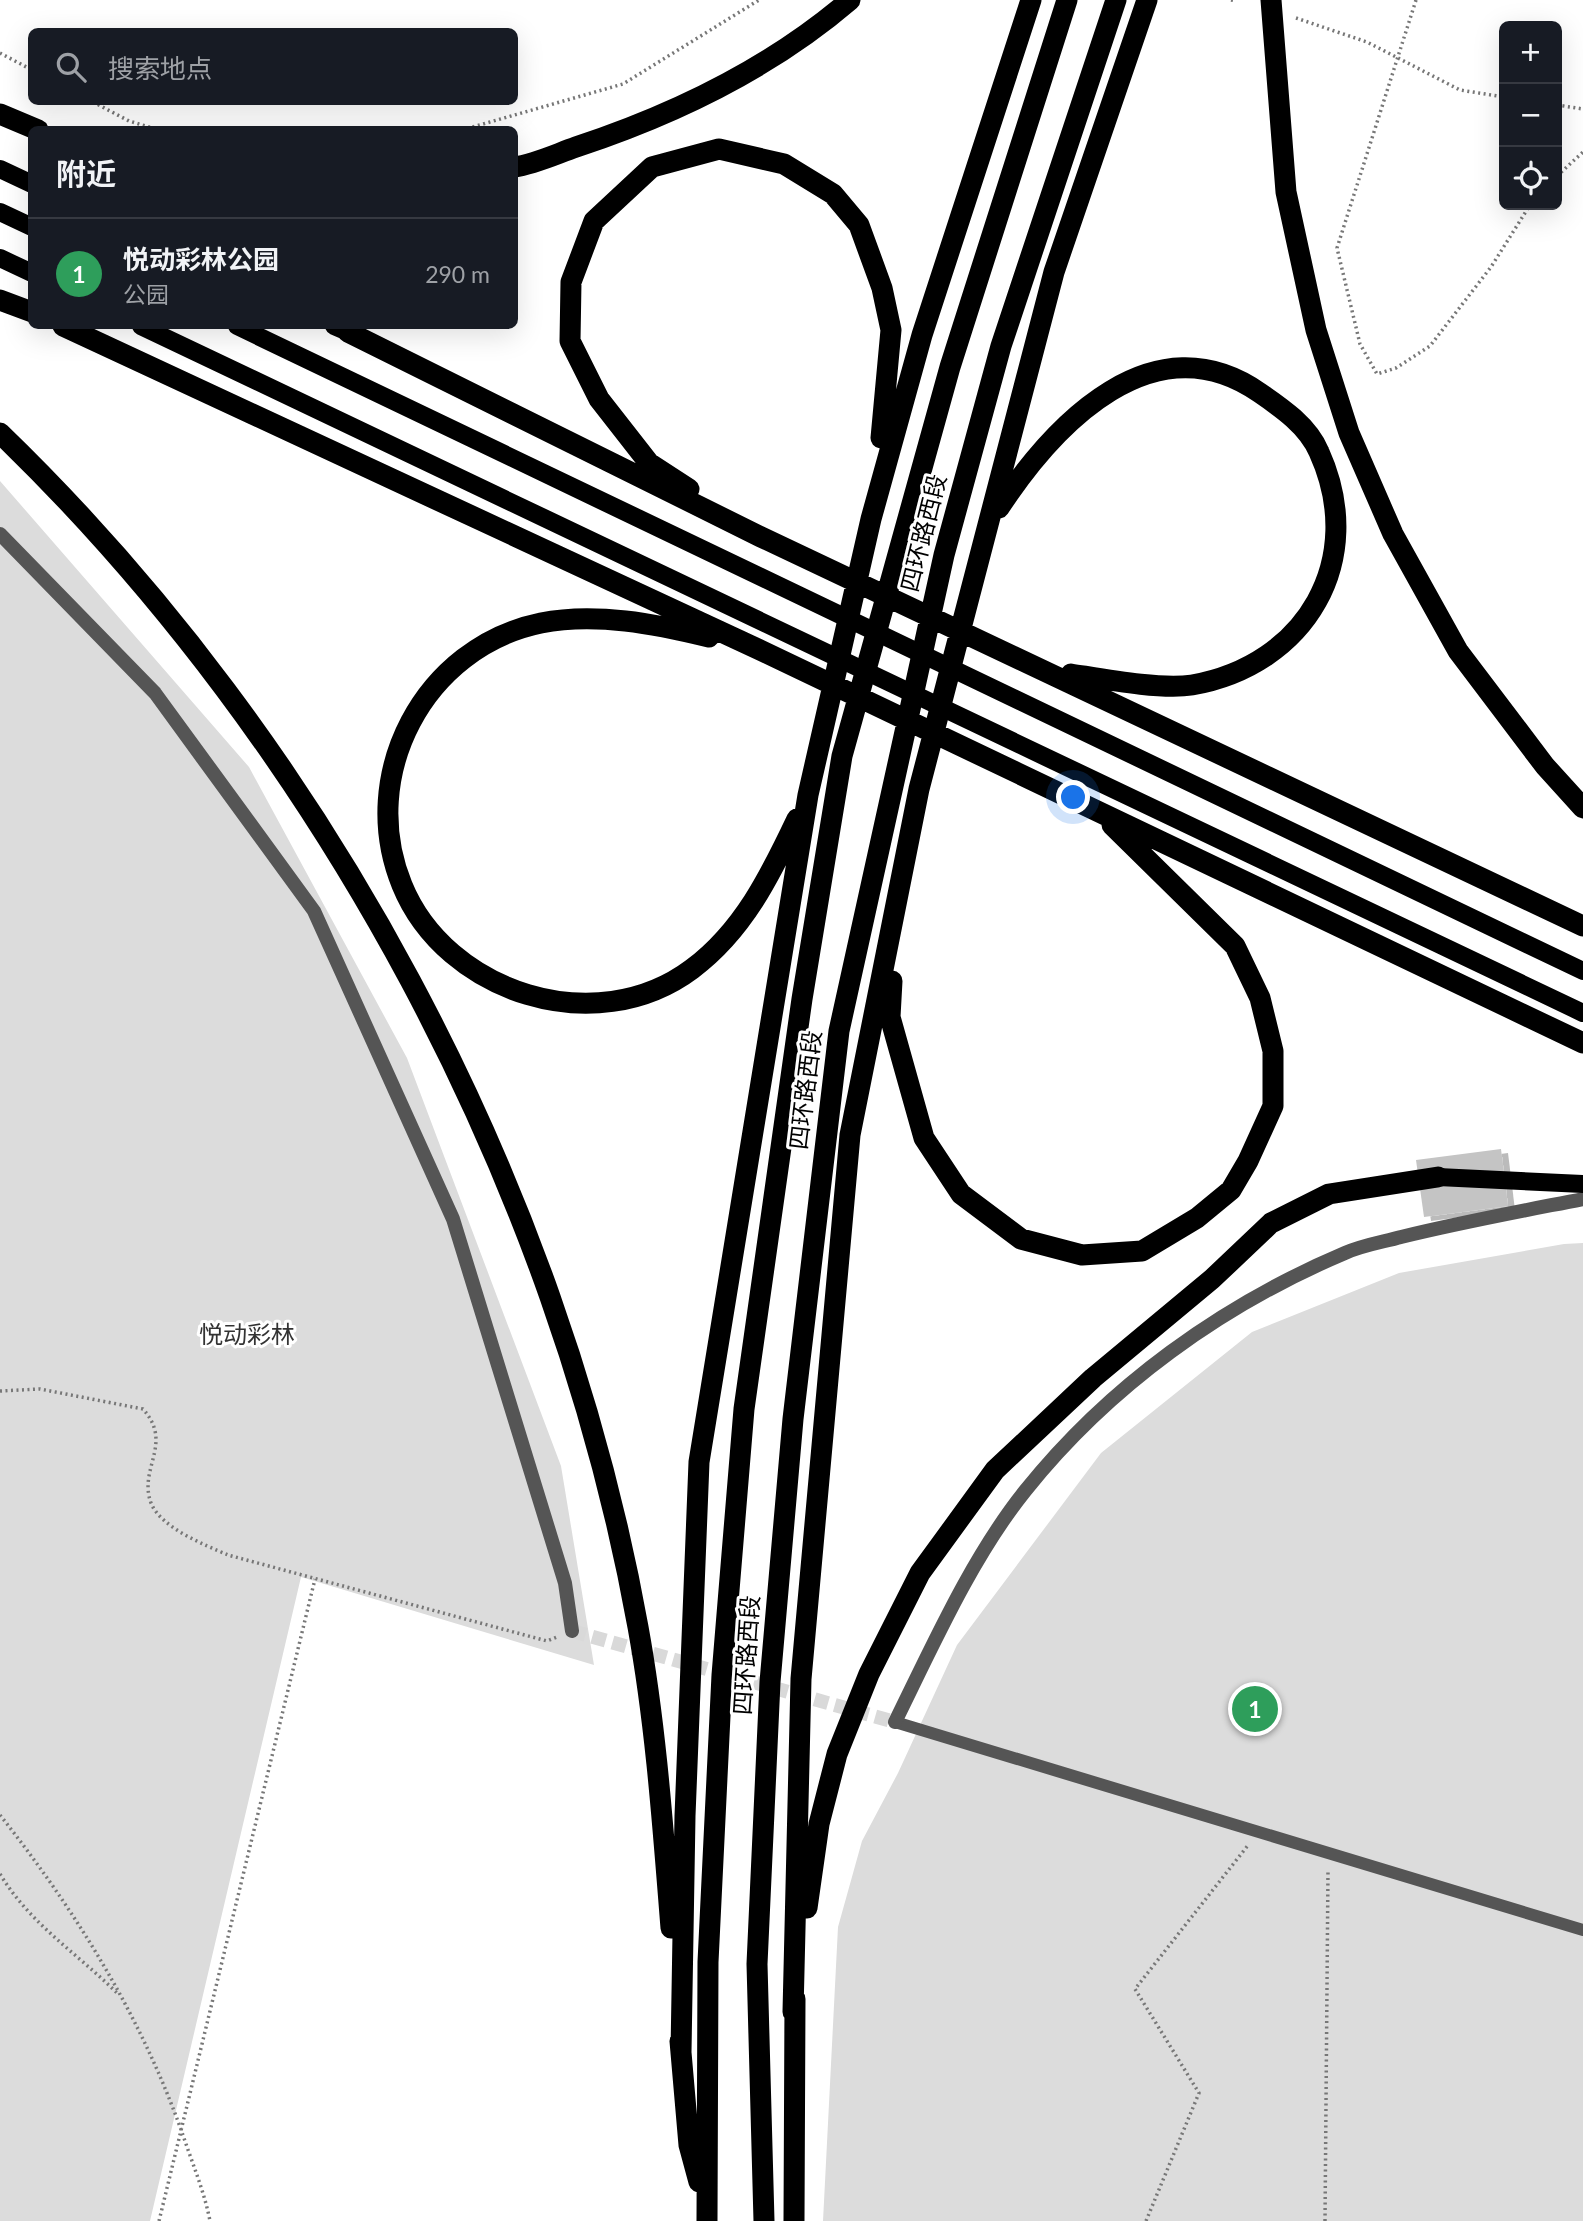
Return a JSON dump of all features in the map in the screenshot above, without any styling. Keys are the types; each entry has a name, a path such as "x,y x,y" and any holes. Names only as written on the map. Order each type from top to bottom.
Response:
{"highway":[{"path":"518,166 616,134 711,91 823,23 850,0"},
{"path":"681,2052 685,1816 699,1462 808,795 870,519 922,335 1031,0"},
{"name":"四环路西段","path":"706,2212 708,1962 721,1689 744,1409 802,999 842,756 950,367 1067,0"},
{"name":"四环路西段","path":"764,2221 757,1964 770,1682 793,1419 839,1031 944,555 1001,346 1116,0"},
{"path":"794,2221 793,2012 801,1679 850,1135 919,789 1054,272 1147,0"},
{"path":"1271,0 1286,192 1316,330 1349,433 1393,534 1458,651 1545,766 1583,808"},
{"path":"0,114 28,126"},
{"path":"761,537 649,463 599,399 570,341 571,282 594,221 652,167 719,149 784,164 833,194 859,225 882,288 891,330 888,390 870,519"},
{"path":"0,300 28,310"},
{"path":"69,329 760,650 1583,1043"},
{"path":"341,329 761,537 1583,926"},
{"path":"990,521 1045,446 1093,401 1147,371 1197,367 1248,384 1289,413 1319,450 1336,503 1335,556 1322,598 1288,641 1237,674 1189,685 1114,680 1048,671"},
{"path":"0,433 149,591 274,757 382,931 438,1034 491,1150 545,1284 582,1398 610,1499 638,1627 660,1792 689,2145 706,2212"},
{"path":"760,650 683,630 635,622 585,619 541,623 498,637 453,667 421,700 399,741 389,780 387,831 402,886 423,922 455,958 496,983 532,998 569,1003 612,1001 651,991 689,971 718,948 764,889 808,795"},
{"path":"896,901 890,1017 924,1138 961,1194 1021,1239 1082,1255 1142,1251 1197,1219 1231,1190 1273,1107 1273,1051 1260,998 1235,946 1100,814"},
{"path":"793,2012 819,1824 837,1754 869,1674 920,1573 996,1470 1093,1378 1212,1279 1271,1223 1329,1194 1438,1177"}],"main road":[{"path":"0,169 28,182"},
{"path":"0,212 28,225"},
{"path":"0,258 28,271"},
{"path":"147,329 1583,1013"},
{"path":"243,329 1583,971"},
{"path":"1438,1177 1583,1184"}],"street":[{"path":"0,534 155,693 314,912 453,1219 565,1583 572,1631"},
{"path":"895,1722 958,1595 1025,1492 1098,1412 1161,1356 1238,1306 1347,1252 1458,1223 1583,1199"}],"lane":[{"path":"895,1722 1583,1930"}],"path":[{"path":"475,126 623,84 759,0"},
{"path":"1231,0 1237,2"},
{"path":"1416,0 1337,248 1360,344 1377,374 1396,368 1430,346 1491,267 1527,210"},
{"path":"1296,18 1367,42 1460,90 1499,96"},
{"path":"0,53 28,68"},
{"path":"99,105 129,121 146,126"},
{"path":"1562,106 1583,109"},
{"path":"1562,171 1583,152"},
{"path":"0,1391 40,1389 143,1409 154,1422 157,1439 148,1482 152,1505 180,1533 228,1555 548,1641 572,1631"},
{"path":"159,2221 315,1578"},
{"path":"0,1815 93,1944 122,1998 152,2058 181,2131 210,2221"},
{"path":"1146,2221 1199,2093 1135,1989 1259,1832"},
{"path":"1325,2221 1328,1853"},
{"path":"0,1874 36,1923 91,1967 122,1998"}],"green space":[{"name":"悦动彩林","path":"0,481 249,767 407,1058 561,1466 594,1665 301,1577 150,2221 0,2221"},
{"path":"1583,1243 1583,2221 823,2221 838,1927 862,1841 898,1773 957,1645 1101,1453 1252,1332 1399,1273"}],"building":[{"path":"1501,1149 1508,1206 1424,1217 1416,1160"}],"tunnel":[{"path":"572,1631 895,1722"}],"place":[{"name":"悦动彩林公园","path":"1255,1709"}]}
